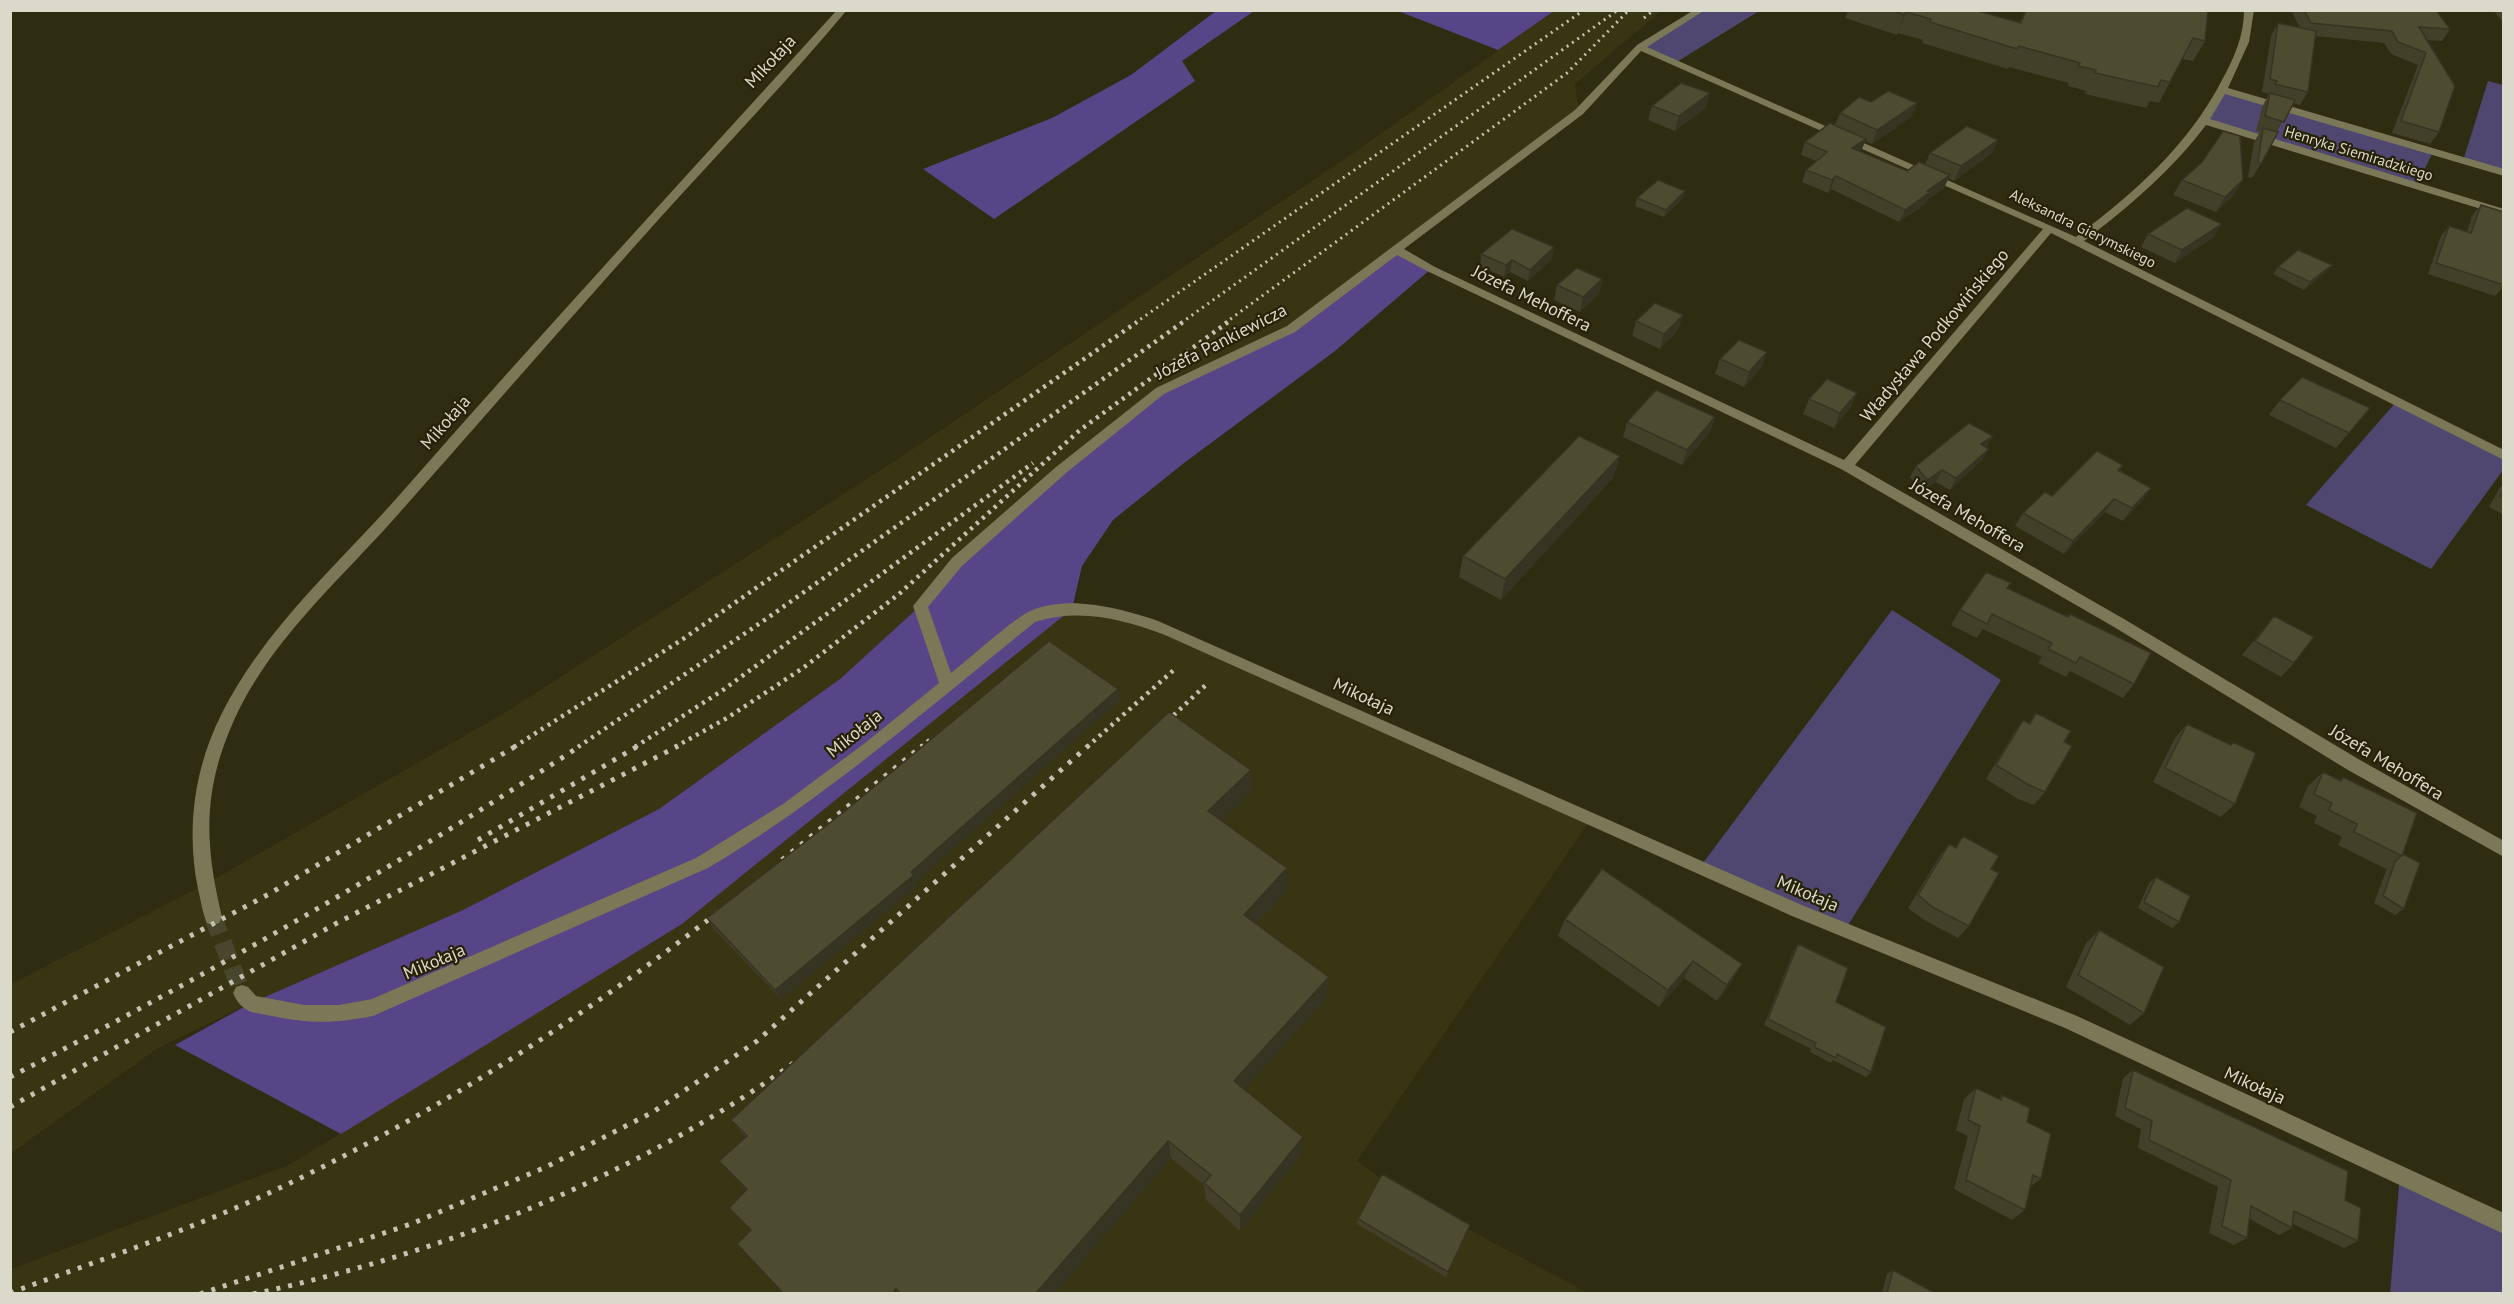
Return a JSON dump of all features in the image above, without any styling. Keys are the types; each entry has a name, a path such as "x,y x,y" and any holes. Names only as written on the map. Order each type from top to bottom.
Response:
{"street":[{"name":"Mikołaja","path":"213,917 200,845 210,759 227,716 264,654 295,616 364,545 566,313 843,10"},
{"name":"Józefa Pankiewicza","path":"947,683 920,606 957,562 1061,470 1160,391 1291,329 1579,112 1640,47 1701,10"},
{"path":"2076,242 2147,186 2184,148 2205,121 2223,90 2244,43 2250,23 2249,10"},
{"name":"Aleksandra Gierymskiego","path":"1640,47 2050,228 2504,456"},
{"name":"Henryka Siemiradzkiego","path":"2223,90 2504,173"},
{"name":"Henryka Siemiradzkiego","path":"2205,121 2504,213"},
{"name":"Władysława Podkowińskiego","path":"1846,466 2050,228"},
{"name":"Józefa Mehoffera","path":"1395,249 1431,269 1846,466 2119,623 2354,765 2504,850"},
{"name":"Mikołaja","path":"242,993 252,1003 304,1014 339,1014 373,1007 702,863 748,838 791,809 1030,618 1051,610 1093,609 1143,621 1263,671 1798,911 2071,1022 2504,1224"}],"shaded area":[{"path":"1216,11 1254,11 1182,61 1195,81 994,219 923,169 1052,118 1131,75"},
{"path":"1398,11 1554,11 1498,50"},
{"path":"1554,11 1661,11 1575,84 1579,112 920,606 840,679 659,809 463,910 251,1003 158,1048 11,1153 11,984 206,884 506,712 904,455 1368,143"},
{"path":"1701,11 1759,11 1675,63 1640,47"},
{"path":"2488,81 2503,85 2503,173 2463,161"},
{"path":"2223,90 2433,152 2416,186 2205,121"},
{"path":"1395,249 1431,269 1335,351 1184,463 1113,520 1082,566 1072,609 682,924 341,1134 175,1045 251,1003 463,910 659,809 840,679 920,606 957,562 1160,391 1291,329"},
{"path":"2397,401 2503,456 2503,470 2431,569 2306,505"},
{"path":"1072,609 1118,614 1591,819 1357,1161 1381,1179 1468,1229 1588,1293 11,1294 11,1269 289,1165 682,924"},
{"path":"1892,610 2001,680 1845,930 1700,867"},
{"path":"2400,1174 2503,1224 2503,1293 2390,1294"}],"building":[{"path":"1891,10 1975,10 2021,23 2026,10 2208,10 2205,41 2193,38 2170,82 2161,80 2158,87 2095,73 2096,70 2078,66 2080,63 2019,46 2017,49 1930,22 1931,19 1906,12 1904,15"},
{"path":"2304,10 2436,10 2450,29 2419,27 2455,86 2439,132 2401,121 2426,53 2398,42 2392,31 2311,23"},
{"path":"2278,23 2316,31 2308,92 2275,84 2277,81 2270,79"},
{"path":"1681,83 1710,93 1679,116 1652,106"},
{"path":"1888,91 1917,103 1877,130 1840,113 1859,97 1871,102"},
{"path":"2270,93 2295,100 2284,122 2265,116"},
{"path":"1830,123 1866,139 1852,148 1907,171 1919,162 1950,175 1905,210 1836,176 1832,180 1806,170 1827,152 1805,142"},
{"path":"1967,126 1998,140 1961,166 1930,153"},
{"path":"2263,128 2278,132 2261,164 2258,162"},
{"path":"2223,131 2240,136 2243,180 2225,197 2182,180 2202,162"},
{"path":"1658,180 1685,191 1666,210 1637,198"},
{"path":"2481,205 2504,212 2504,285 2436,263 2449,226 2471,233"},
{"path":"2187,208 2222,224 2182,250 2148,234"},
{"path":"1512,229 1554,247 1530,270 1512,260 1506,265 1481,254"},
{"path":"2298,250 2332,265 2310,282 2278,267"},
{"path":"1577,268 1602,279 1583,297 1557,285"},
{"path":"1655,303 1683,315 1664,334 1636,321"},
{"path":"1739,340 1767,352 1749,372 1720,359"},
{"path":"2302,377 2370,408 2349,433 2280,400"},
{"path":"1827,379 1857,393 1840,413 1809,399"},
{"path":"1656,390 1715,417 1687,450 1627,422"},
{"path":"1969,423 1993,436 1981,444 1989,449 1956,478 1942,470 1927,480 1916,466"},
{"path":"1579,436 1620,456 1505,579 1463,556"},
{"path":"2097,451 2123,465 2118,470 2151,488 2132,508 2114,499 2073,541 2023,513 2045,492 2052,496"},
{"path":"1986,572 2011,583 2007,588 2068,617 2070,614 2151,653 2134,684 2080,657 2076,663 2048,649 2052,643 1992,614 1987,624 1960,610"},
{"path":"2274,616 2314,637 2294,663 2255,641"},
{"path":"1049,641 1118,689 911,872 914,875 775,990 707,918 845,811"},
{"path":"1169,712 1251,770 1208,811 1287,868 1244,915 1329,977 1234,1081 1303,1137 1240,1215 1204,1183 1211,1175 1168,1141 1036,1293 900,1293 896,1289 893,1293 783,1293 737,1244 751,1230 729,1208 747,1189 719,1161 747,1136 731,1120"},
{"path":"2036,713 2071,731 2064,742 2072,746 2045,792 1996,765 2023,720 2030,724"},
{"path":"2187,724 2231,745 2233,742 2256,753 2235,804 2165,768"},
{"path":"2323,772 2341,781 2343,777 2417,813 2402,856 2354,832 2357,824 2329,810 2332,803 2314,794"},
{"path":"1963,836 1999,856 1991,869 1999,873 1969,926 1934,908 1918,895 1949,844 1956,848"},
{"path":"2403,854 2420,863 2404,909 2383,896 2395,862"},
{"path":"1602,869 1742,964 1727,985 1693,961 1668,990 1565,919"},
{"path":"2156,877 2190,896 2179,922 2144,902"},
{"path":"2099,930 2164,967 2144,1013 2078,975"},
{"path":"1798,944 1848,968 1836,1002 1886,1027 1871,1072 1837,1054 1836,1058 1814,1047 1816,1043 1768,1019"},
{"path":"2133,1070 2348,1171 2345,1200 2361,1208 2358,1241 2294,1211 2292,1228 2251,1206 2247,1238 2222,1226 2231,1180 2149,1140 2152,1121 2125,1108"},
{"path":"1976,1088 2001,1100 2002,1095 2030,1108 2027,1122 2051,1134 2041,1179 2033,1175 2025,1210 1966,1180 1980,1126 1968,1120"},
{"path":"1382,1174 1470,1225 1448,1272 1358,1219"},
{"path":"1893,1270 1935,1293 1887,1293"}],"tunnel":[{"path":"213,917 242,993"}],"railway":[{"path":"1135,323 1584,10"},
{"path":"1181,323 1618,10"},
{"path":"1225,323 1567,73 1629,10"},
{"path":"1644,18 1654,10"},
{"path":"514,747 683,639 1137,322"},
{"path":"578,747 769,617 1183,322"},
{"path":"675,747 727,718 803,668 899,594 1080,430 1228,322"},
{"path":"635,747 723,690 1033,463"},
{"path":"1087,747 1176,668"},
{"path":"1162,726 1208,683"},
{"path":"921,747 931,739"},
{"path":"10,1032 269,894 516,746"},
{"path":"10,1077 156,1000 300,919 441,835 580,746"},
{"path":"478,840 638,746"},
{"path":"10,1107 337,923 678,746"},
{"path":"782,860 922,746"},
{"path":"200,1294 411,1224 546,1167 653,1112 757,1041 1088,746"},
{"path":"10,1293 205,1221 269,1193 388,1132 446,1099 559,1027 669,950 722,909"},
{"path":"253,1294 326,1277 399,1256 470,1232 540,1204 609,1173 675,1138 740,1099 802,1057"}]}
